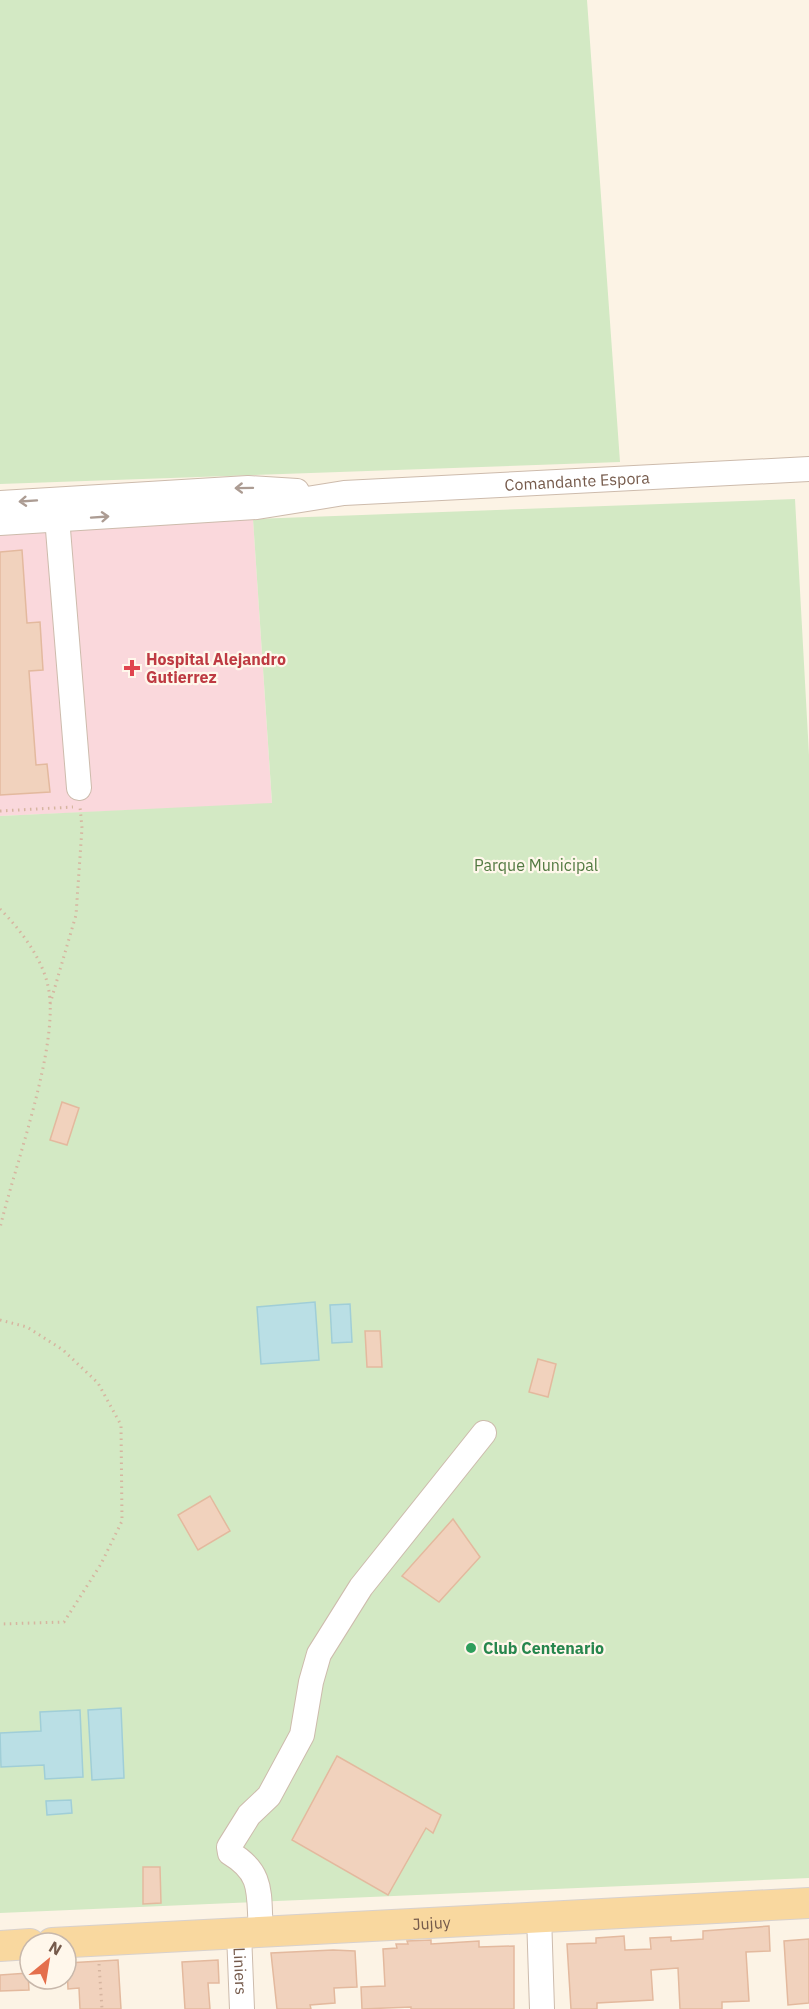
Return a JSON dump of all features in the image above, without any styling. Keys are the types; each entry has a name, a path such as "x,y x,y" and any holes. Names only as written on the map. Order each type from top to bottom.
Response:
{"main road":[{"name":"Jujuy","path":"78,1942 539,1915 809,1903"},
{"path":"0,1946 18,1945"}],"street":[{"name":"Comandante Espora","path":"0,523 57,510 248,488 344,493 809,469"},
{"name":"Comandante Espora","path":"0,503 57,510"},
{"path":"57,510 80,798"},
{"name":"Liniers","path":"242,2009 257,1878 246,1863 230,1853 229,1847 249,1815 269,1796 302,1735 311,1682 319,1654 361,1587 484,1433"},
{"path":"539,1915 542,2009"}],"path":[{"path":"0,811 80,798 82,828 76,915 49,1008"},
{"path":"0,909 36,956 49,987 49,1035 0,1228"},
{"path":"0,1320 27,1327 63,1350 98,1383 121,1425 122,1511 122,1521 101,1564 64,1622 0,1624"},
{"path":"97,1941 102,2009"}],"shaded area":[{"name":"Hospital Alejandro Gutierrez","path":"253,519 272,804 0,816 0,532"}],"green space":[{"path":"0,0 587,0 620,462 0,484"},
{"name":"Parque Municipal","path":"795,499 809,755 809,1878 0,1913 0,816 272,803 253,519"}],"water":[{"path":"315,1302 319,1360 261,1364 257,1307"},
{"path":"350,1304 352,1342 332,1343 330,1305"},
{"path":"121,1708 124,1778 92,1780 88,1710"},
{"path":"80,1710 83,1777 45,1779 44,1765 1,1767 0,1733 41,1731 40,1712"},
{"path":"71,1800 72,1813 47,1815 46,1801"}],"building":[{"path":"22,550 27,623 40,622 43,670 29,671 36,765 47,764 50,792 0,795 0,552"},
{"path":"62,1102 79,1108 67,1145 50,1140"},
{"path":"365,1331 380,1331 382,1367 367,1367"},
{"path":"538,1359 556,1364 548,1397 529,1392"},
{"path":"210,1496 230,1531 198,1550 178,1515"},
{"path":"453,1519 480,1557 439,1602 402,1576"},
{"path":"337,1756 441,1815 433,1833 426,1828 388,1895 292,1840"},
{"path":"143,1867 160,1867 161,1903 143,1904"},
{"path":"769,1926 770,1951 746,1952 749,2001 722,2002 722,2009 680,2009 678,1968 651,1970 653,2000 597,2003 597,2009 571,2009 567,1944 596,1943 596,1938 624,1936 625,1950 651,1949 650,1938 671,1937 671,1941 703,1939 703,1931"},
{"path":"809,1939 809,2003 788,2005 784,1941"},
{"path":"431,1940 431,1944 479,1941 479,1947 514,1946 514,2009 411,2009 411,2007 362,2009 361,1987 385,1986 383,1949 397,1948 396,1944 408,1944 407,1941"},
{"path":"355,1951 357,1987 334,1988 335,2003 310,2005 311,2009 277,2009 271,1953"},
{"path":"118,1960 121,2009 80,2009 78,1962"},
{"path":"218,1960 219,1983 208,1983 210,2009 185,2009 182,1962"},
{"path":"18,1974 18,1990 0,1991 0,1975"}],"place":[{"name":"Hospital Alejandro Gutierrez","path":"132,668"},
{"name":"Club Centenario","path":"471,1648"}]}
